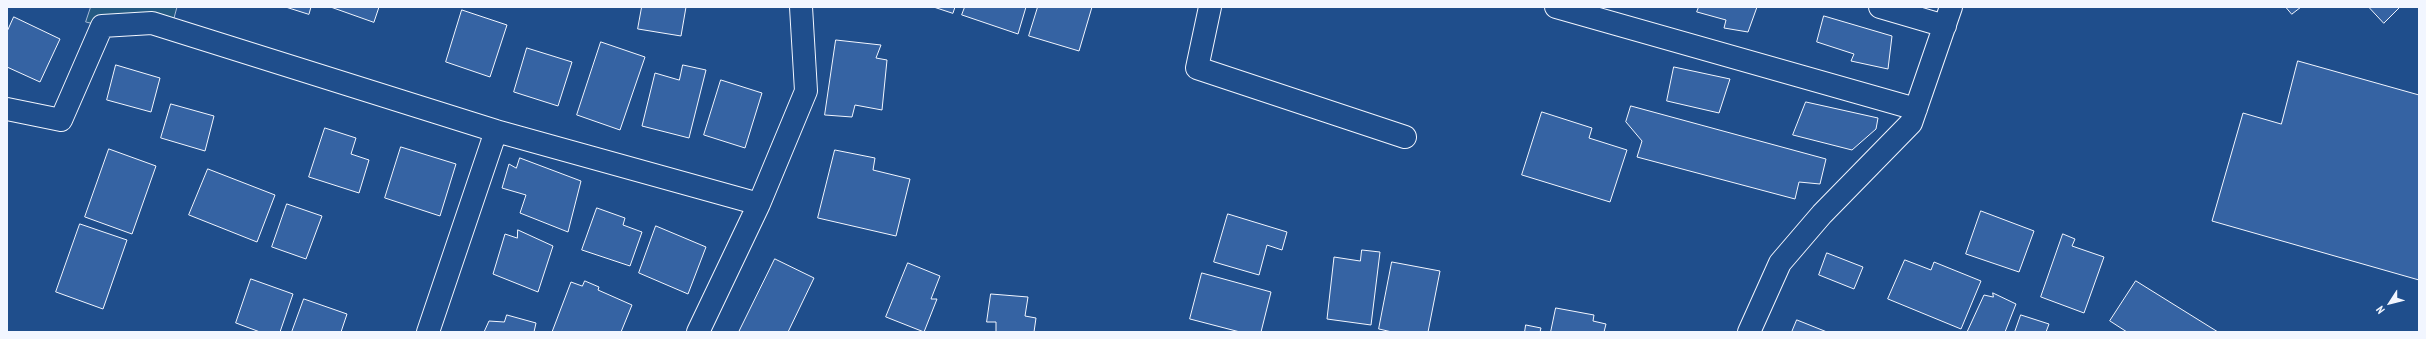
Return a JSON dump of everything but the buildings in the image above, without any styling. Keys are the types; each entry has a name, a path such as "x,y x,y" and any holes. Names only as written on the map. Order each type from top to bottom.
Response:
{"street":[{"path":"698,332 759,204 806,91 801,7"},
{"path":"1210,7 1197,68 1405,137"},
{"path":"1556,7 1916,108"},
{"path":"1749,332 1780,263 1822,214 1911,123 1948,17 1880,7"},
{"path":"7,109 61,120 102,26 152,23 496,131 759,204"},
{"path":"428,332 496,131"}],"shaded area":[{"path":"91,7 177,7 171,29 102,26 86,22"}]}
